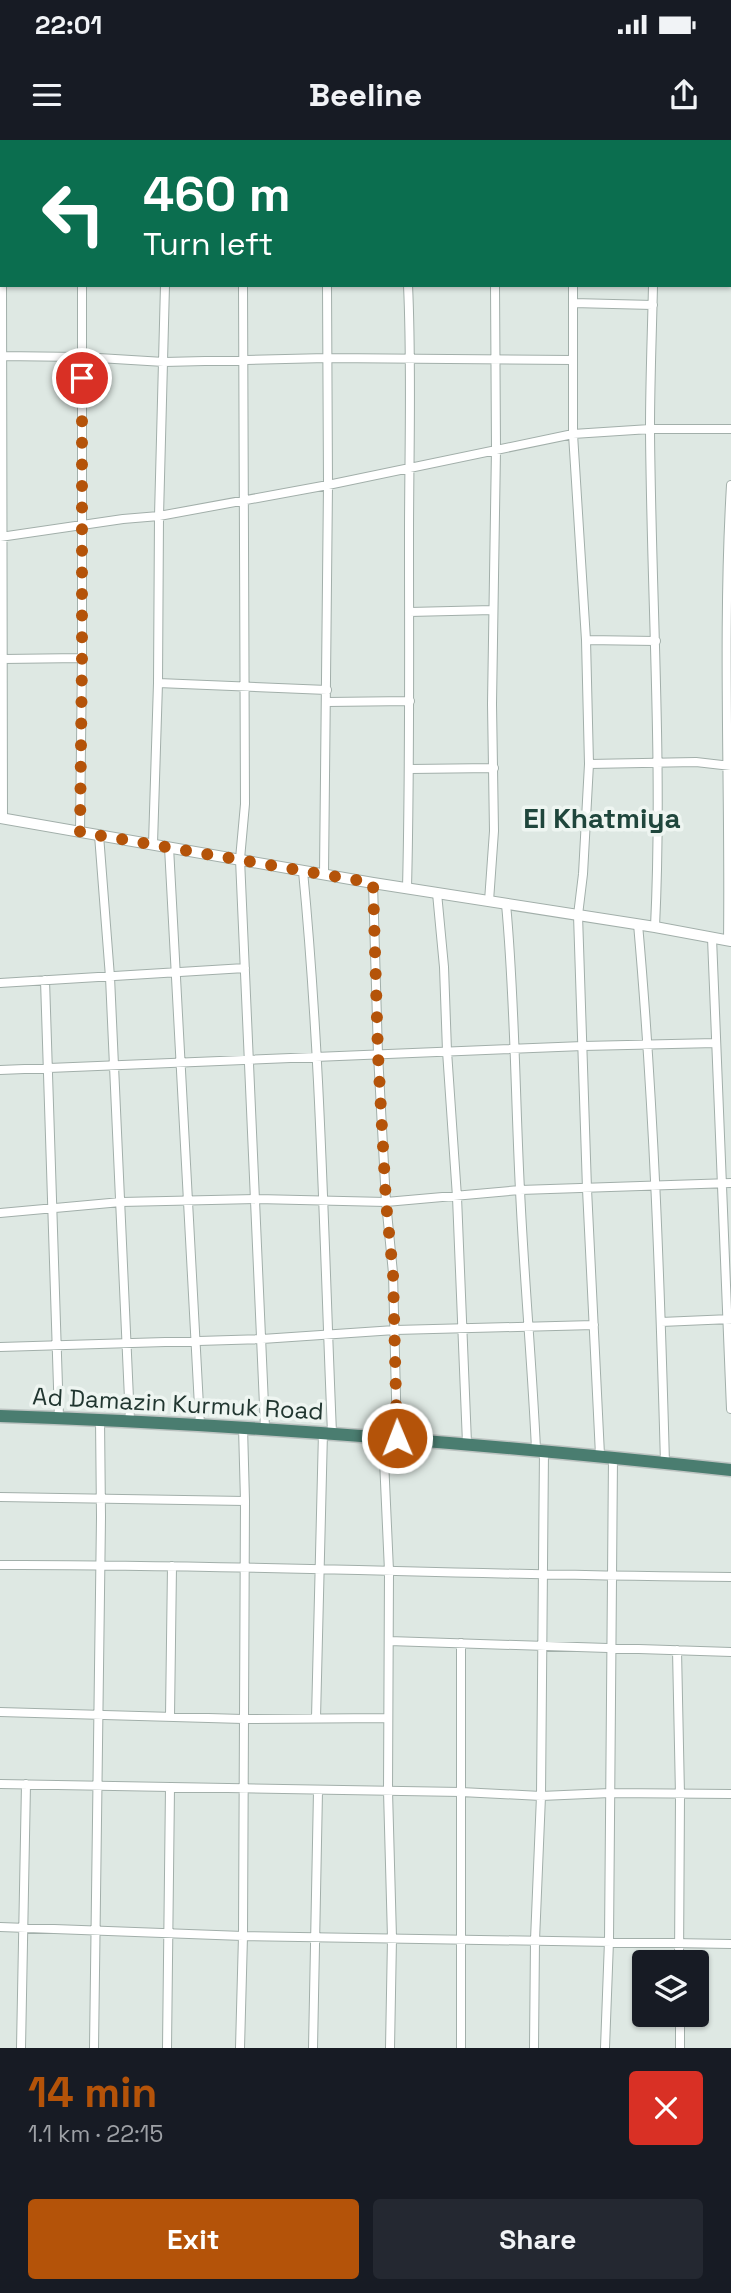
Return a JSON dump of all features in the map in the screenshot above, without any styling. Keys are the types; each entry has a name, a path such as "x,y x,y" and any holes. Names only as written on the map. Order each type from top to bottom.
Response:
{"highway":[{"name":"Ad Damazin Kurmuk Road","path":"0,1416 327,1432 606,1456 731,1470"}],"street":[{"path":"2,287 1,818 373,883 638,924 729,941 731,485"},
{"path":"80,832 82,287"},
{"path":"153,844 165,287"},
{"path":"243,287 245,817 240,859 265,1428"},
{"path":"324,874 327,702 327,287"},
{"path":"407,888 412,361 408,287"},
{"path":"489,901 494,831 492,704 496,449 495,287"},
{"path":"573,287 573,434 586,640 589,764 578,915 587,1189 612,1577 609,1941 605,2048"},
{"path":"653,287 650,429 659,764 655,927"},
{"path":"573,303 653,305"},
{"path":"1,356 164,362 327,358 412,361 573,360"},
{"path":"2,537 159,516 244,501 573,434 650,429 731,429"},
{"path":"409,611 493,610"},
{"path":"586,640 656,641"},
{"path":"3,659 82,658"},
{"path":"158,683 327,690"},
{"path":"327,702 410,701"},
{"path":"589,764 696,762 729,765"},
{"path":"410,769 494,768"},
{"path":"99,835 115,1065 130,1421"},
{"path":"169,847 200,1425"},
{"path":"303,871 317,1057 328,1335 316,1718"},
{"path":"373,883 378,1054 386,1202 393,1273 397,1438"},
{"path":"437,893 444,967 457,1197 467,1443"},
{"path":"506,904 513,976 520,1190 540,1450 541,1796 534,1940 534,2048"},
{"path":"638,924 649,1045 665,1463"},
{"path":"712,938 720,1183 730,1319 731,1409"},
{"path":"0,983 245,968"},
{"path":"45,980 59,1418"},
{"path":"0,1070 447,1051 716,1043"},
{"path":"0,1213 121,1202 257,1199 386,1202 520,1190 731,1183"},
{"path":"661,1322 730,1319"},
{"path":"0,1347 194,1342 395,1330 594,1325"},
{"path":"94,2048 100,1419"},
{"path":"240,2048 243,1936 243,1427"},
{"path":"383,1437 389,1571 388,1791 392,1938 390,2048"},
{"path":"0,1497 245,1501"},
{"path":"0,1565 731,1577"},
{"path":"170,1716 172,1566"},
{"path":"388,1641 731,1652"},
{"path":"461,1643 461,2048"},
{"path":"677,1650 679,1950"},
{"path":"0,1712 243,1719 388,1717"},
{"path":"0,1784 461,1792 541,1796 610,1793 731,1794"},
{"path":"22,2048 26,1784"},
{"path":"167,2048 170,1787"},
{"path":"313,2048 318,1791"},
{"path":"0,1927 243,1936 731,1944"},
{"path":"680,2027 680,2048"}],"district":[{"name":"El Khatmiya","path":"602,818"}],"route":[{"path":"82,378 80,832 373,883 378,1054 386,1202 393,1273 397,1438"}]}
